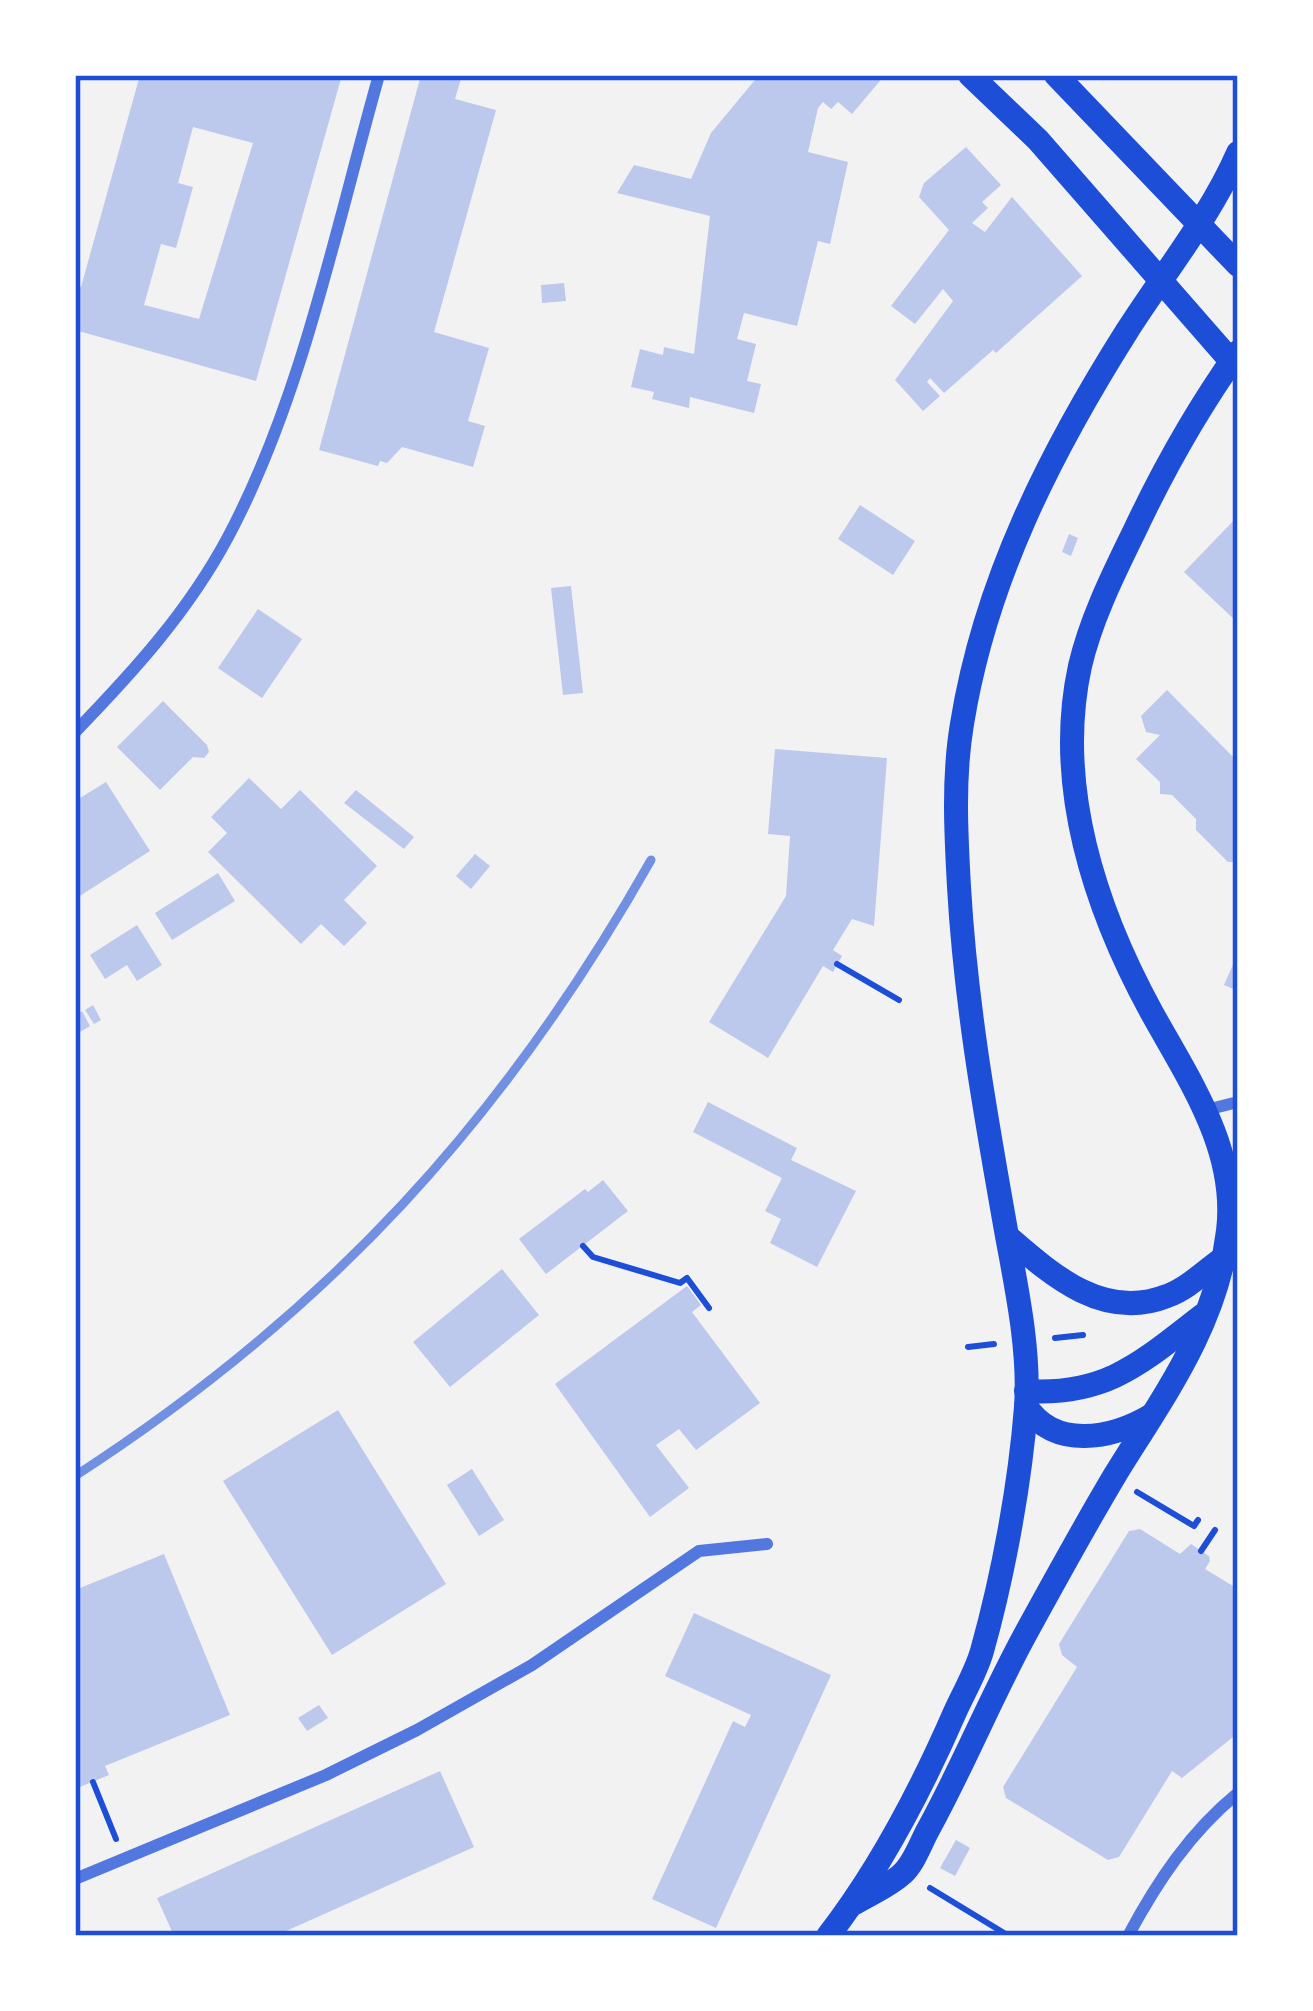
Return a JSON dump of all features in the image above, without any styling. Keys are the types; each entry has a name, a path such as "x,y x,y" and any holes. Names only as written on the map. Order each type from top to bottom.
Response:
{"main road":[{"path":"853,1904 904,1873 964,1764 1024,1638 1175,1383 1210,1309 1222,1259 1229,1192 1206,1110 1125,961 1091,868 1072,771 1072,710 1099,606 1177,443 1236,361 1038,140 970,75"},
{"path":"1056,75 1237,264"},
{"path":"828,1936 853,1904 934,1760 981,1655 1000,1570 1026,1399 1008,1237 975,1064 960,914 956,828 961,730 974,661 999,577 1049,464 1127,331 1225,182 1238,153"},
{"path":"1008,1237 1047,1271 1112,1304 1138,1305 1172,1295 1222,1259"},
{"path":"1026,1399 1112,1379 1210,1309"},
{"path":"1026,1399 1036,1421 1071,1437 1118,1430 1154,1414"}],"street":[{"path":"75,732 144,662 183,608 261,470 291,388 379,75"},
{"path":"1206,1110 1238,1102"},
{"path":"75,1879 326,1775 417,1730 532,1666 699,1551 767,1544"},
{"path":"1128,1936 1156,1884 1196,1833 1238,1793"}],"path":[{"path":"838,964 899,1000"},
{"path":"584,1246 592,1257 680,1283 687,1278 709,1308"},
{"path":"1133,1490 1194,1526 1198,1520"},
{"path":"1201,1551 1215,1530"},
{"path":"93,1782 124,1859"},
{"path":"904,1873 1009,1936"}],"building":[{"path":"140,75 342,75 256,381 75,330 75,285 81,287","holes":["193,127 253,143 199,319 144,305 161,244 176,248 193,187 178,183"]},
{"path":"421,75 462,75 455,99 496,110 434,332 489,348 468,421 485,426 473,467 402,447 378,466 319,450"},
{"path":"759,75 885,75 852,114 838,102 831,109 823,102 818,108 808,152 848,162 830,244 818,241 797,326 744,313 737,339 756,344 747,381 761,384 754,413 690,397 689,408 652,399 654,392 631,387 640,349 663,355 664,347 694,354 710,216 617,193 634,165 691,179 711,133"},
{"path":"966,147 1001,185 982,202 988,208 972,223 985,232 1012,197 1082,276 944,393 930,378 927,382 940,396 923,411 895,380 953,301 943,289 915,324 891,306 949,230 919,197 924,183"},
{"path":"564,283 566,301 542,303 541,285"},
{"path":"860,505 915,541 893,575 838,539"},
{"path":"1238,516 1238,623 1184,572"},
{"path":"1069,534 1078,538 1071,556 1062,552"},
{"path":"571,586 583,693 563,695 551,588"},
{"path":"258,609 302,639 262,698 218,668"},
{"path":"1167,690 1238,762 1238,862 1228,862 1196,830 1196,819 1172,795 1160,794 1160,782 1136,759 1160,735 1146,732 1141,716"},
{"path":"163,701 209,752 204,758 193,757 160,790 117,747"},
{"path":"775,749 887,758 874,926 852,919 833,950 842,956 833,972 823,966 768,1058 709,1022 786,896 790,836 768,834"},
{"path":"249,778 281,809 300,790 377,866 344,900 367,923 344,946 321,924 301,944 208,852 227,833 211,817"},
{"path":"106,782 150,851 75,899 75,790 80,798"},
{"path":"356,790 414,837 404,849 344,803"},
{"path":"475,854 490,866 471,889 456,876"},
{"path":"218,873 235,901 172,940 155,913"},
{"path":"137,925 162,965 137,981 127,965 105,979 90,955"},
{"path":"1238,953 1238,991 1224,985"},
{"path":"93,1005 101,1020 94,1024 85,1010"},
{"path":"82,1011 90,1026 75,1035 75,1015"},
{"path":"708,1102 797,1148 791,1160 856,1191 817,1267 770,1243 781,1219 765,1211 782,1178 693,1132"},
{"path":"603,1180 628,1211 546,1274 519,1239"},
{"path":"502,1269 539,1315 450,1387 413,1342"},
{"path":"687,1286 701,1305 692,1312 760,1403 696,1450 679,1429 656,1445 689,1488 650,1517 555,1384"},
{"path":"338,1410 446,1584 332,1655 223,1481"},
{"path":"472,1469 504,1520 479,1536 447,1485"},
{"path":"1140,1529 1180,1554 1191,1544 1209,1556 1205,1569 1238,1589 1238,1733 1182,1778 1172,1771 1119,1857 1108,1860 1006,1798 1003,1787 1077,1667 1062,1655 1059,1644 1129,1531"},
{"path":"164,1554 230,1715 105,1766 109,1775 75,1789 75,1590"},
{"path":"694,1613 831,1675 716,1928 652,1899 733,1721 745,1727 751,1715 665,1676"},
{"path":"319,1705 328,1718 307,1731 298,1718"},
{"path":"440,1771 474,1847 275,1936 174,1936 157,1898"},
{"path":"956,1840 970,1848 955,1876 940,1868"}],"railway":[{"path":"75,1476 251,1348 402,1204 471,1126 534,1043 651,860"}]}
